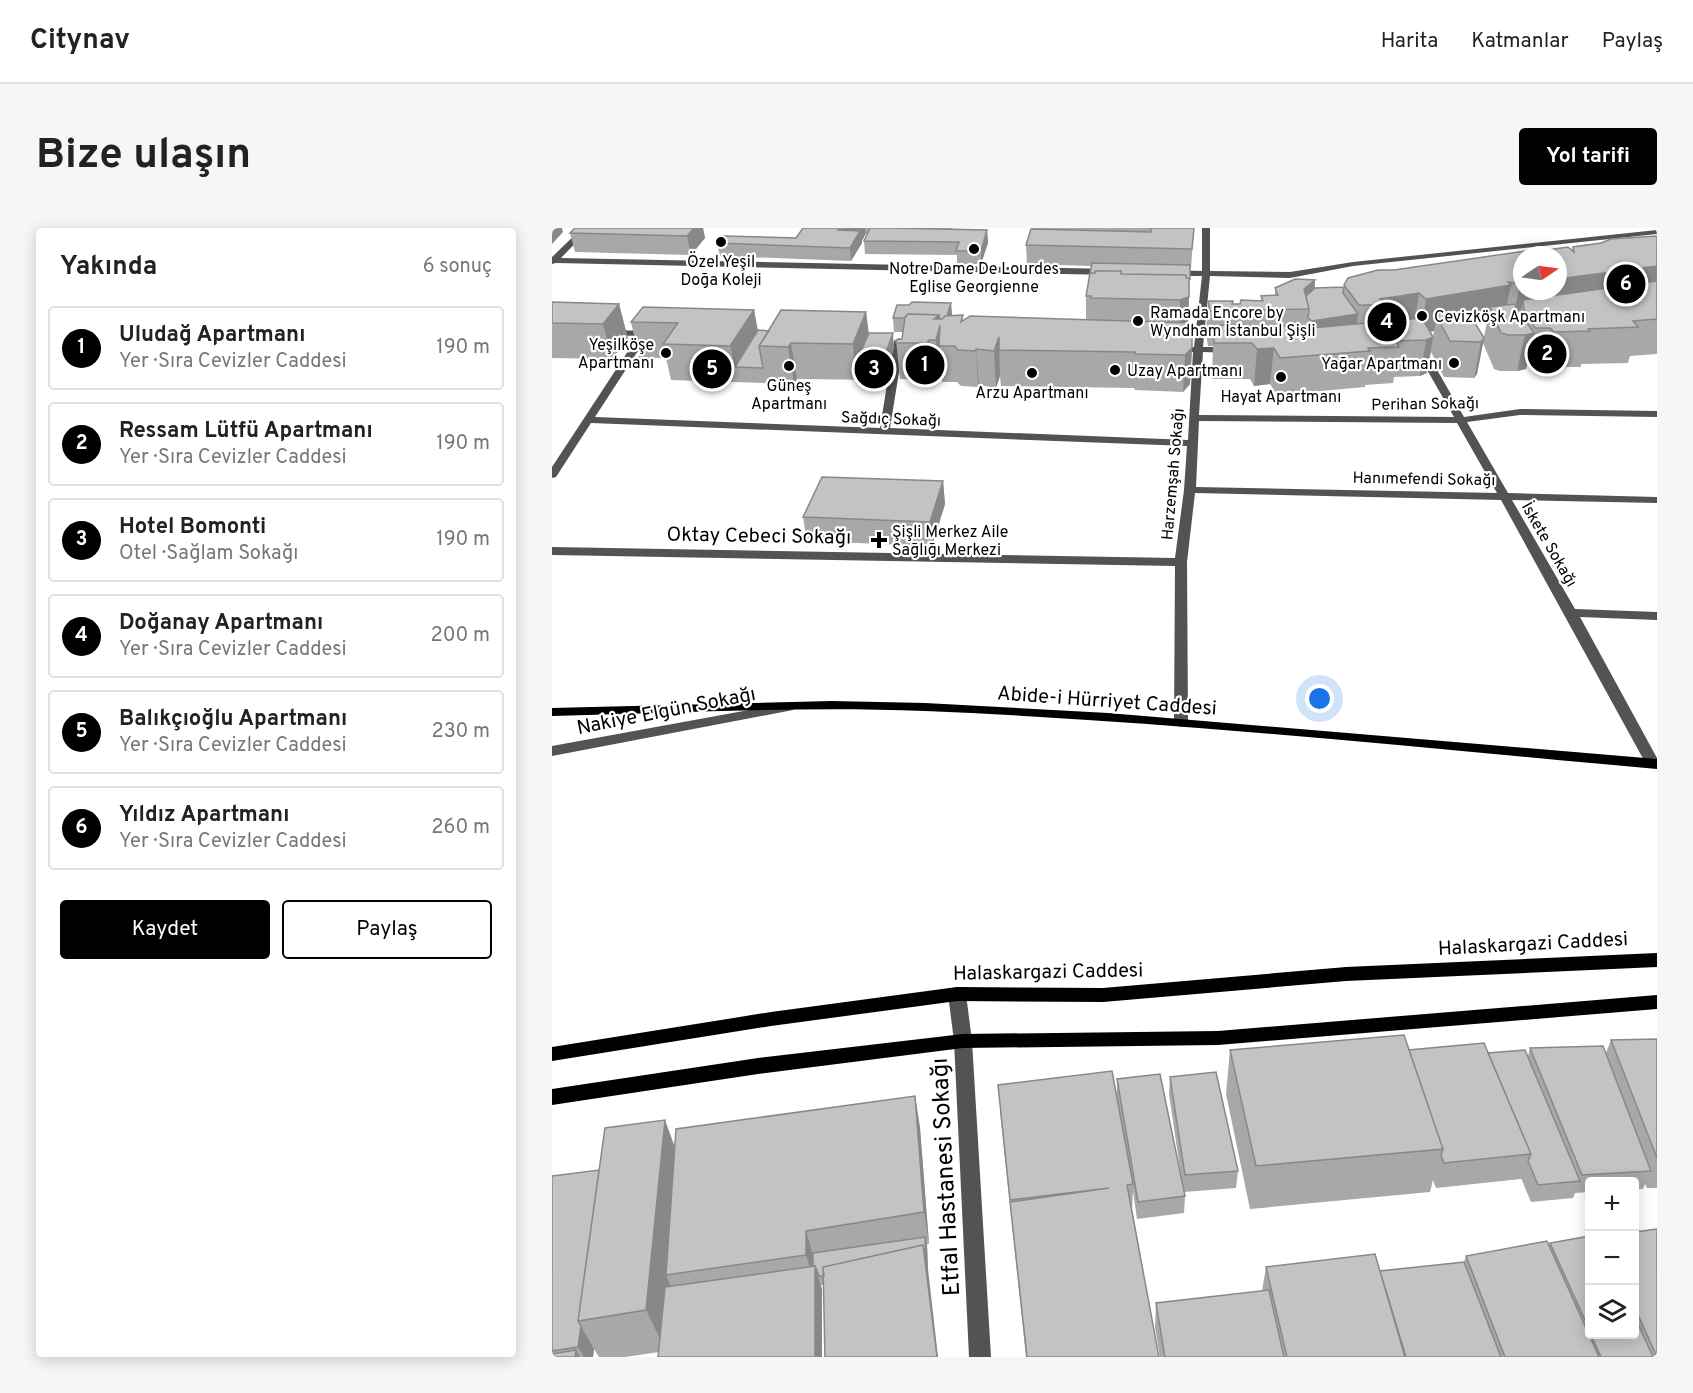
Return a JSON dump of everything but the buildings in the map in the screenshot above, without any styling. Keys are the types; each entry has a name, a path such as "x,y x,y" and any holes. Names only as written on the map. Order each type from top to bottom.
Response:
{"main road":[{"name":"Abide-i Hürriyet Caddesi","path":"552,712 788,707 922,707 1181,723 1655,764"},
{"name":"Halaskargazi Caddesi","path":"552,1054 771,1018 957,994 1103,995 1346,974 1657,960"},
{"path":"552,1097 758,1066 963,1041 1218,1038 1657,1002"}],"street":[{"path":"553,260 586,228"},
{"name":"Harzemşah Sokağı","path":"1181,723 1181,562 1190,490 1198,350 1206,274 1206,228"},
{"path":"1159,273 1290,275 1353,264 1657,232"},
{"path":"553,260 1123,272"},
{"path":"598,332 667,335"},
{"path":"552,475 644,334"},
{"path":"888,341 911,342"},
{"path":"884,433 899,341"},
{"name":"İskete Sokağı","path":"1416,342 1655,764"},
{"path":"1162,349 1243,351"},
{"name":"Perihan Sokağı","path":"1194,418 1461,420 1520,412 1657,414"},
{"name":"Sağdıç Sokağı","path":"587,420 1193,443"},
{"name":"Hanımefendi Sokağı","path":"1190,490 1657,500"},
{"name":"Oktay Cebeci Sokağı","path":"552,551 1181,562"},
{"path":"1571,613 1657,616"},
{"name":"Nakiye Elgün Sokağı","path":"552,751 788,707"},
{"name":"Etfal Hastanesi Sokağı","path":"957,994 963,1041 980,1357"}],"place":[{"name":"Özel Yeşil Doğa Koleji","path":"721,242"},
{"name":"Notre Dame De Lourdes Eglise Georgienne","path":"974,249"},
{"name":"Yıldız Apartmanı","path":"1626,284"},
{"name":"Cevizköşk Apartmanı","path":"1422,316"},
{"name":"Ramada Encore by Wyndham İstanbul Şişli","path":"1138,321"},
{"name":"Doğanay Apartmanı","path":"1387,322"},
{"name":"Yeşilköşe Apartmanı","path":"666,353"},
{"name":"Ressam Lütfü Apartmanı","path":"1547,354"},
{"name":"Yağar Apartmanı","path":"1454,363"},
{"name":"Uludağ Apartmanı","path":"925,365"},
{"name":"Güneş Apartmanı","path":"789,366"},
{"name":"Balıkçıoğlu Apartmanı","path":"712,369"},
{"name":"Hotel Bomonti","path":"874,369"},
{"name":"Uzay Apartmanı","path":"1115,370"},
{"name":"Arzu Apartmanı","path":"1032,373"},
{"name":"Hayat Apartmanı","path":"1281,377"},
{"name":"Şişli Merkez Aile Sağlığı Merkezi","path":"879,540"}]}
